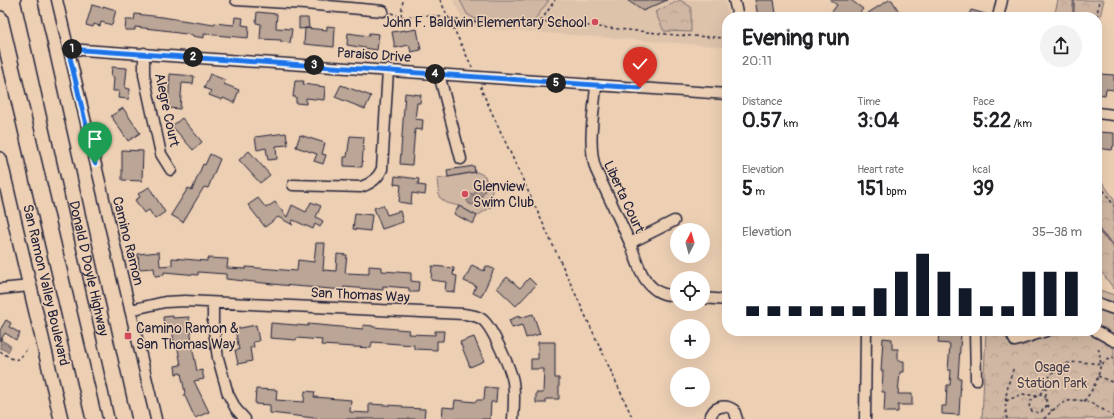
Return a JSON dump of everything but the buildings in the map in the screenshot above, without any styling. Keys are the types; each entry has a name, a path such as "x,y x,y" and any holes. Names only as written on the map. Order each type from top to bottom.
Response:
{"highway":[{"name":"Donald D Doyle Highway","path":"29,0 123,419"},
{"path":"0,19 94,419"}],"main road":[{"name":"San Ramon Valley Boulevard","path":"0,159 61,419"}],"street":[{"name":"Camino Ramon","path":"57,0 156,419"},
{"path":"236,0 305,2 383,11"},
{"path":"734,0 737,12"},
{"path":"999,12 1002,0"},
{"name":"Paraiso Drive","path":"68,49 722,94"},
{"name":"Alegre Court","path":"144,53 144,75 161,154 171,170"},
{"path":"293,185 361,187 371,183 377,178 382,169 388,70"},
{"path":"439,74 461,159"},
{"name":"Liberta Court","path":"596,86 591,146 592,161 630,243 644,278 660,293 670,296"},
{"path":"1102,114 1114,115"},
{"path":"630,243 674,221"},
{"path":"0,289 30,286"},
{"path":"710,299 722,300"},
{"name":"San Thomas Way","path":"130,310 165,302 185,301 464,314 475,316 483,321 490,329 511,373 514,384 513,419"},
{"path":"213,303 213,324 217,351 228,394 236,409 245,419"},
{"path":"1102,305 1114,309"},
{"path":"1102,334 1114,341"},
{"path":"865,419 866,336"},
{"path":"975,336 976,380"},
{"path":"1012,336 1015,341 1030,336"},
{"path":"710,419 713,410 726,406 734,410 737,419"}],"path":[{"path":"401,16 403,0"},
{"path":"440,0 481,85 481,90 633,419"},
{"path":"383,11 401,16 430,14 463,21 533,25 541,21 554,0"},
{"path":"1098,12 1099,0"},
{"path":"541,21 676,35 722,38"},
{"path":"1102,188 1114,206"},
{"path":"1084,401 1091,391 1101,365 1097,346"},
{"path":"0,351 13,360 18,360 28,347"},
{"path":"1101,365 1106,360 1114,358"},
{"path":"1046,387 1030,402 1029,408 1035,413 1040,413 1046,407 1046,387 1049,377 1053,372 1065,364 1072,362 1101,365"},
{"path":"1007,419 1005,410 1007,390 1014,367"},
{"path":"1098,376 1114,384"},
{"path":"1006,401 1022,394 1037,396"},
{"path":"1039,395 1044,395 1046,399"},
{"path":"1044,419 1057,406 1064,402 1072,401 1084,401 1096,405 1114,417"},
{"path":"1046,404 1052,411"}],"shaded area":[{"name":"John F. Baldwin Elementary School","path":"453,0 725,0 728,12 722,12 722,47 466,27"}],"green space":[{"path":"460,0 549,0 533,22 524,23 475,19 467,14"},
{"path":"680,0 691,7 691,32 664,31 655,12"},
{"path":"1058,0 1104,0 1101,12 1055,12"},
{"name":"Glenview Swim Club","path":"477,172 485,176 486,180 491,182 492,192 488,199 494,205 477,216 459,206 447,203 439,197 437,179"},
{"path":"1102,182 1114,199 1114,289 1102,273"},
{"name":"Osage Station Park","path":"1102,291 1114,295 1114,419 982,419 986,336 1102,336"}],"water":[{"path":"480,183 487,187 481,198 485,203 479,207 469,204 467,201 467,193 474,194"},
{"path":"0,339 11,346 8,352 0,348"}],"waterway":[{"path":"1073,12 1074,0"},
{"path":"1102,234 1114,246"}],"place":[{"name":"John F. Baldwin Elementary School","path":"595,22"},
{"name":"Glenview Swim Club","path":"465,194"},
{"name":"Camino Ramon & San Thomas Way","path":"128,336"}],"route":[{"path":"95,163 68,49 640,88"}]}
